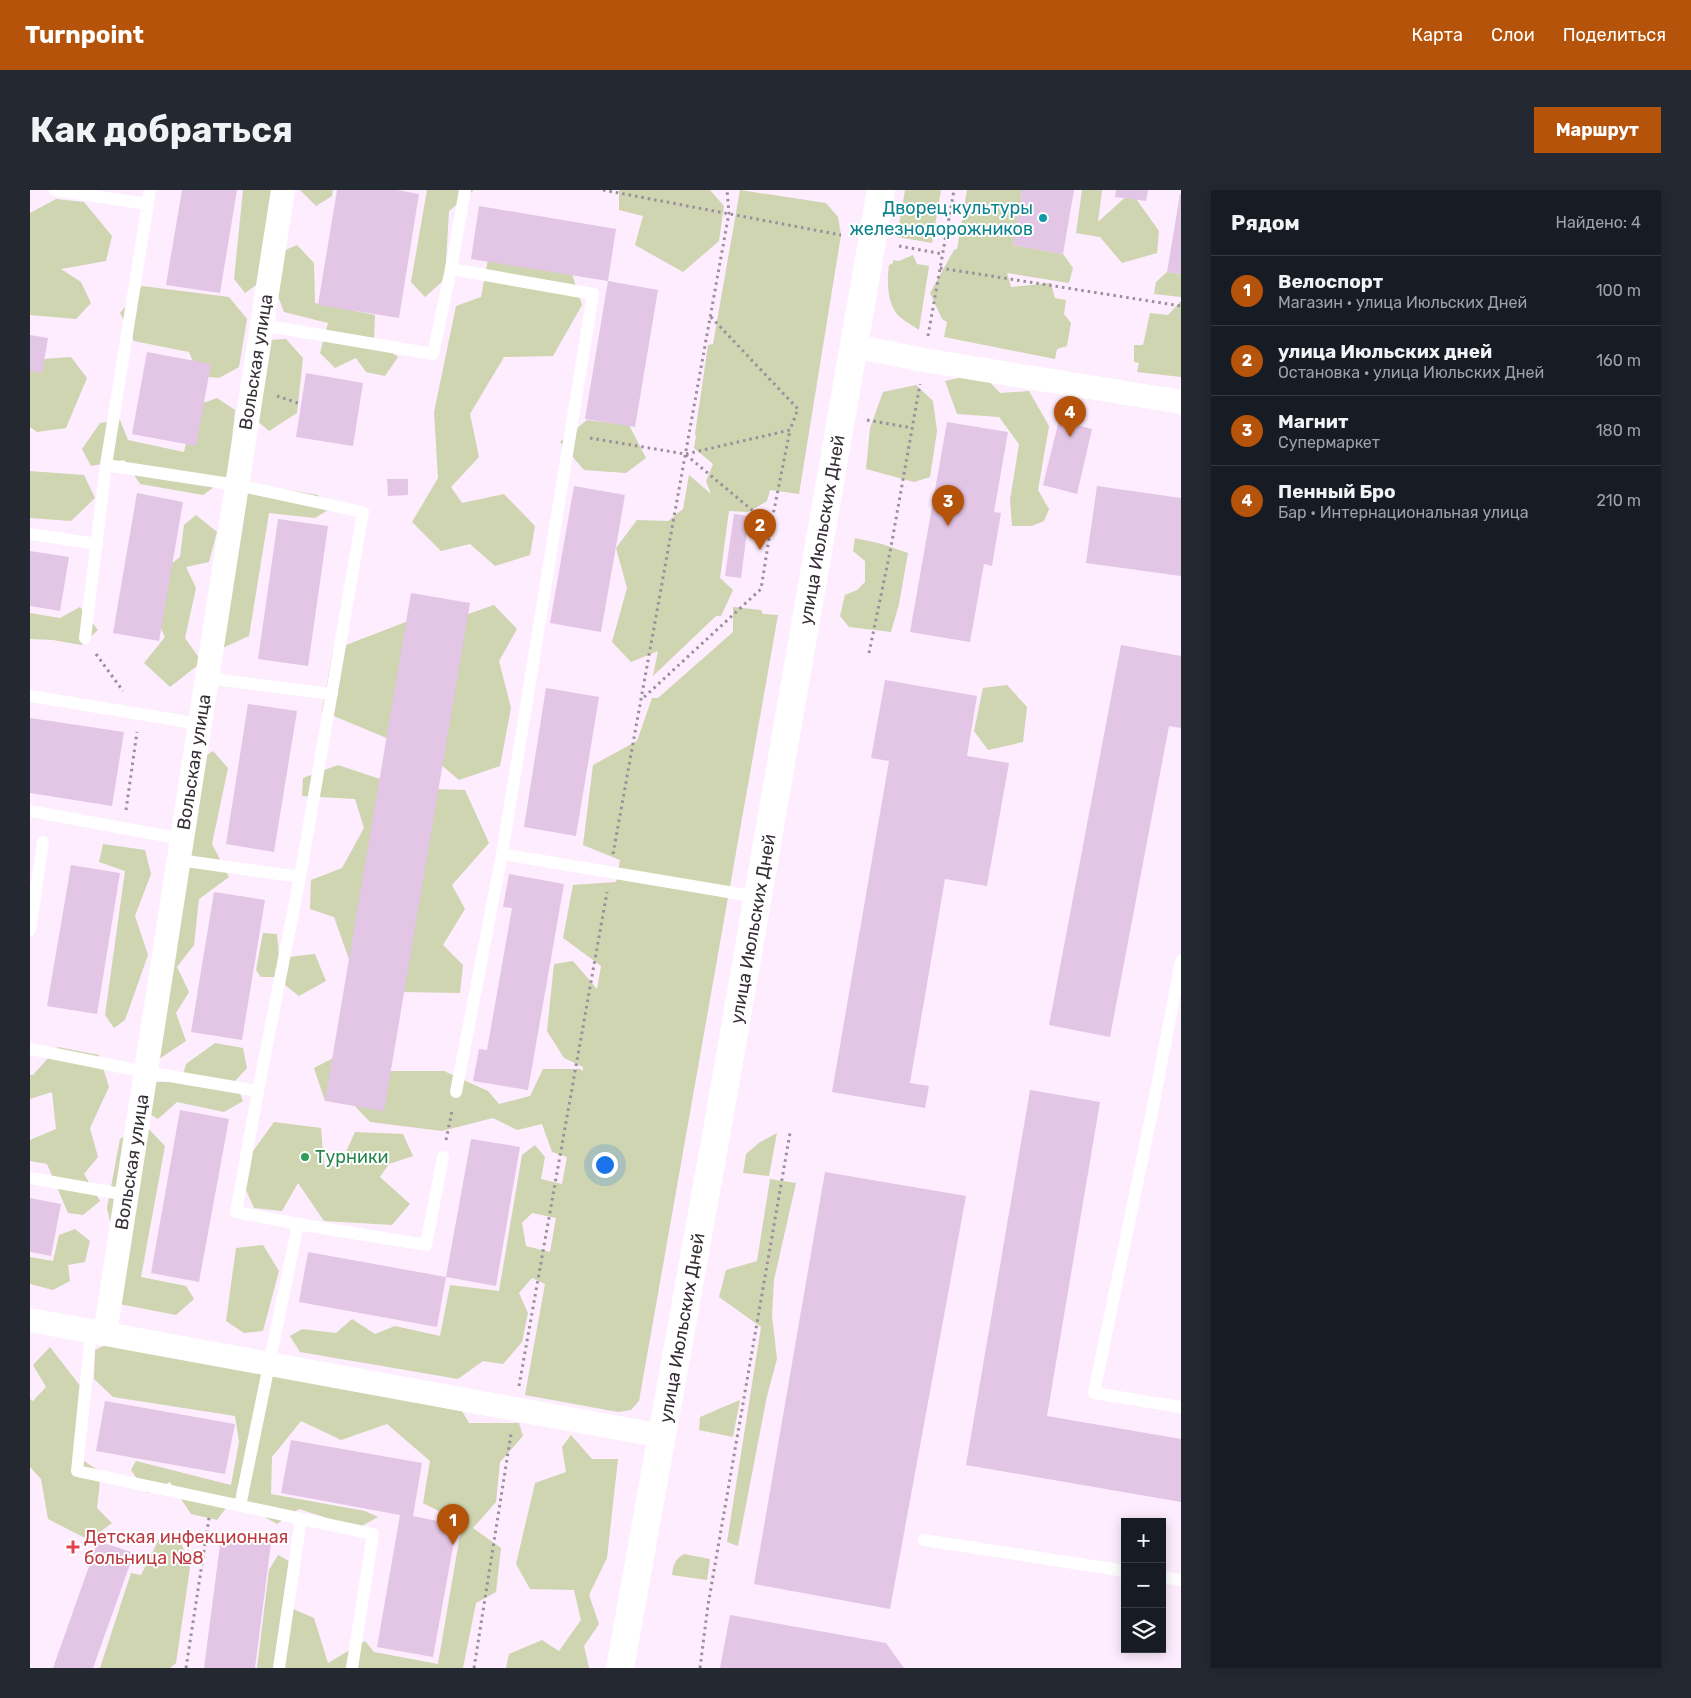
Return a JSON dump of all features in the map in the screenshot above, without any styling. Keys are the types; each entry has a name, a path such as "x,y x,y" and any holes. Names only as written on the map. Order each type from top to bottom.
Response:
{"street":[{"name":"Вольская улица","path":"98,1333 127,1195 283,190"},
{"name":"улица Июльских Дней","path":"620,1668 758,897 854,346 879,190"},
{"path":"854,346 924,360 1181,402"},
{"path":"30,1320 662,1436"}],"lane":[{"path":"55,190 147,204"},
{"path":"85,638 106,465 150,190"},
{"path":"262,325 433,354 452,269 465,190"},
{"path":"452,269 593,294 502,854 456,1092"},
{"path":"106,465 237,485 363,512 300,877 236,1212 426,1245 443,1157"},
{"path":"30,534 97,544"},
{"path":"207,678 332,694"},
{"path":"30,696 200,724"},
{"path":"30,811 123,829 181,849 300,877"},
{"path":"30,930 42,842"},
{"path":"502,854 758,897"},
{"path":"1181,961 1154,1107 1094,1393 1181,1407"},
{"path":"30,1049 146,1072 258,1091"},
{"path":"30,1178 127,1195"},
{"path":"240,1506 298,1224"},
{"path":"98,1333 77,1471 373,1534 352,1668"},
{"path":"279,1668 301,1519"},
{"path":"924,1540 1121,1570"},
{"path":"1166,1578 1181,1580"}],"path":[{"path":"603,190 841,235"},
{"path":"474,1668 515,1409 640,700 729,213 727,190"},
{"path":"869,653 892,547 954,190"},
{"path":"896,245 943,254"},
{"path":"940,268 1181,306"},
{"path":"640,700 761,589 790,430 798,409 710,316"},
{"path":"842,416 912,428"},
{"path":"570,435 685,454 790,430"},
{"path":"685,454 771,526"},
{"path":"85,638 140,714 123,829"},
{"path":"443,1157 456,1092"},
{"path":"700,1668 710,1595 790,1133"},
{"path":"186,1668 212,1500"}],"green space":[{"path":"243,190 272,190 260,282 245,293 234,279"},
{"path":"300,190 333,190 332,196 316,206"},
{"path":"427,190 474,190 449,211 445,279 425,297 411,282"},
{"path":"619,190 710,190 724,206 719,241 683,272 635,245 643,216 619,210"},
{"path":"740,190 826,203 838,217 841,235 799,494 770,490 767,501 748,512 729,511 720,578 733,590 721,616 716,616 653,676 658,651 631,662 612,642 627,588 616,548 637,520 668,521 683,509 689,475 711,494 706,481 713,464 694,448 695,434 708,345 713,344"},
{"path":"905,190 941,190 932,243 897,237"},
{"path":"967,190 1022,190 1013,245 1063,254 1073,268 1069,283 1007,273 1011,287 1051,283 1055,298 1066,300 1064,314 1071,323 1067,346 1057,349 1055,359 944,337 947,322 942,319 930,293 954,250 957,249"},
{"path":"1082,190 1102,190 1098,222 1131,192 1159,231 1157,253 1122,263 1100,237 1076,233"},
{"path":"56,199 84,202 112,236 106,261 61,269 81,282 91,303 76,319 30,315 30,213"},
{"path":"297,245 314,263 315,303 375,315 374,339 398,357 385,376 366,372 356,358 335,368 320,353 328,323 284,312 273,282 276,254"},
{"path":"913,255 917,264 929,266 919,330 897,314 891,303 889,290 889,265 893,263 893,260 899,261"},
{"path":"488,259 572,274 582,305 553,356 504,357 470,414 479,457 451,487 462,503 504,494 535,526 530,555 495,566 470,544 441,551 412,522 438,478 434,412 456,306 481,297"},
{"path":"1167,272 1181,274 1181,297 1154,294 1156,282"},
{"path":"142,286 229,297 247,319 239,367 219,378 199,376 189,352 134,341 120,313"},
{"path":"1181,301 1181,377 1137,372 1139,363 1134,362 1134,345 1143,345 1150,313 1168,315"},
{"path":"286,339 303,358 297,413 269,431 245,410 255,341"},
{"path":"71,357 87,378 66,428 37,432 30,427 30,360"},
{"path":"981,373 1000,393 1029,391 1049,426 1038,490 1049,509 1044,521 1032,526 1012,526 1010,500 1019,444 999,417 957,414 945,381"},
{"path":"916,385 933,401 937,431 930,477 914,482 866,469 870,428 883,392"},
{"path":"217,398 235,410 228,477 203,495 140,484 124,460 91,466 82,449 100,423 120,420 128,440 184,452 195,406"},
{"path":"587,420 629,425 646,458 626,473 584,470 560,442"},
{"path":"30,471 84,475 95,498 71,521 30,518"},
{"path":"258,485 318,495 328,510 315,518 269,513 249,636 218,650 231,498"},
{"path":"196,515 217,532 209,562 186,567 196,588 185,638 202,662 170,687 144,663 165,637 150,606 158,574 180,557 184,525"},
{"path":"855,538 882,544 908,553 899,604 891,632 849,627 840,616 845,595 857,590 865,582 865,561 853,551"},
{"path":"494,605 517,629 499,661 511,708 500,766 459,780 432,757 322,711 333,650 429,613 451,620"},
{"path":"80,607 98,630 81,645 53,640 30,639 30,613 60,618"},
{"path":"733,607 761,610 763,614 778,615 639,1401 631,1410 618,1412 525,1395 545,1284 532,1278 519,1293 528,1313 522,1342 503,1364 483,1361 458,1379 300,1352 290,1336 302,1329 336,1333 352,1319 375,1334 395,1326 440,1336 450,1285 499,1291 522,1155 535,1145 545,1157 541,1179 562,1184 567,1157 552,1152 542,1124 517,1130 493,1118 442,1131 370,1122 350,1101 325,1101 314,1068 335,1057 391,1071 444,1071 488,1091 499,1104 530,1096 543,1069 580,1069 583,1071 583,1067 564,1058 547,1031 554,964 573,961 597,989 601,966 563,938 573,885 616,882 620,860 583,845 593,765 637,741 652,698 658,698 733,632","holes":["532,1213 556,1218 550,1252 526,1246 522,1223"]},
{"path":"1007,685 1027,707 1023,742 988,750 974,731 983,688"},
{"path":"213,751 228,768 212,844 229,877 199,899 194,945 177,967 189,992 176,1013 186,1041 159,1059 189,766"},
{"path":"338,765 407,788 465,790 489,843 452,885 465,909 443,945 463,965 460,993 402,992 351,965 334,917 310,909 311,880 342,868 364,828 355,799 302,796 303,778"},
{"path":"103,844 145,850 151,874 135,916 148,955 125,1020 114,1028 105,1015 125,871 99,862"},
{"path":"263,933 277,934 279,958 315,954 326,981 299,996 275,977 261,977 256,970"},
{"path":"215,1043 243,1048 247,1068 235,1081 243,1101 224,1112 177,1102 158,1119 135,1105 150,1082 181,1082 186,1064"},
{"path":"58,1047 99,1055 109,1087 90,1128 98,1157 84,1174 100,1201 83,1215 68,1213 47,1164 30,1161 30,1140 56,1129 52,1092 30,1099 30,1075 33,1075"},
{"path":"274,1122 321,1128 324,1165 339,1167 355,1132 403,1134 413,1156 389,1164 380,1177 410,1204 392,1225 324,1221 298,1183 282,1211 254,1208 238,1172"},
{"path":"144,1124 165,1146 141,1277 186,1286 194,1299 176,1315 119,1304 116,1247 107,1208 120,1139"},
{"path":"777,1133 769,1176 743,1173 746,1154 760,1142"},
{"path":"770,1179 796,1183 774,1280 772,1316 777,1359 767,1396 738,1546 727,1542 761,1327 719,1297 726,1270 757,1261"},
{"path":"75,1229 90,1241 85,1262 68,1265 70,1281 53,1290 30,1284 30,1257 53,1261 59,1235"},
{"path":"263,1245 279,1271 263,1331 244,1333 226,1321 236,1248"},
{"path":"132,1332 451,1392 469,1423 519,1423 523,1436 500,1462 496,1502 473,1528 501,1548 496,1592 476,1603 463,1668 257,1668 269,1570 278,1555 289,1561 284,1605 314,1618 328,1663 365,1641 374,1652 438,1664 462,1523 423,1503 430,1461 387,1424 341,1440 301,1421 272,1457 271,1494 365,1511 378,1517 358,1528 299,1509 277,1524 233,1499 217,1520 191,1514 170,1482 147,1493 131,1470 136,1461 231,1485 239,1442 235,1416 113,1397 94,1379 95,1350"},
{"path":"50,1347 88,1396 84,1461 101,1472 97,1508 112,1523 89,1540 48,1519 41,1479 30,1467 30,1399 33,1401 46,1387 33,1365"},
{"path":"740,1400 733,1437 699,1430 700,1417"},
{"path":"571,1435 592,1459 618,1459 607,1558 589,1595 599,1624 584,1646 589,1668 506,1668 509,1654 542,1640 559,1651 581,1620 574,1590 530,1589 516,1564 535,1483 566,1472 562,1447"},
{"path":"179,1536 190,1568 176,1663 170,1668 100,1668 131,1573 141,1575 160,1537"},
{"path":"684,1554 710,1559 707,1580 672,1575 675,1563"}],"building":[{"path":"182,190 237,190 220,293 166,285"},
{"path":"337,190 397,190 419,194 399,318 318,305"},
{"name":"Дворец культуры железнодорожников","path":"1022,190 1074,190 1063,254 1013,245"},
{"path":"1116,190 1148,190 1146,201 1115,197"},
{"path":"1181,194 1181,274 1167,272"},
{"path":"479,206 616,229 608,281 471,259"},
{"path":"608,281 658,290 635,427 585,419"},
{"path":"30,335 48,338 42,373 30,371"},
{"path":"147,352 211,364 196,446 132,434"},
{"path":"306,373 363,383 353,446 296,437"},
{"path":"1059,420 1092,429 1077,494 1043,485"},
{"path":"947,422 1008,432 994,512 1001,513 992,566 984,564 970,642 910,632"},
{"path":"387,479 408,479 408,495 388,496"},
{"path":"574,486 625,495 601,632 550,623"},
{"path":"1097,486 1181,498 1181,576 1086,563"},
{"path":"137,493 183,502 159,641 113,633"},
{"path":"734,514 749,516 741,578 725,576"},
{"path":"278,519 328,526 308,666 258,659"},
{"path":"30,551 69,557 60,611 30,606"},
{"path":"411,593 470,603 384,1111 325,1101"},
{"path":"1121,645 1181,656 1181,728 1169,726 1110,1037 1049,1025"},
{"path":"885,680 977,696 967,756 1009,763 987,886 945,879 910,1083 929,1086 925,1108 832,1092 889,761 871,758"},
{"path":"546,688 599,697 576,836 524,827"},
{"path":"248,704 297,711 274,852 226,844"},
{"path":"30,718 124,732 112,806 30,793"},
{"path":"71,865 120,873 97,1014 47,1006"},
{"path":"509,874 564,884 528,1090 473,1081 479,1049 487,1050 512,908 503,907"},
{"path":"214,892 265,900 242,1040 191,1032"},
{"path":"1030,1090 1100,1102 1047,1416 1181,1439 1181,1502 966,1465"},
{"path":"180,1110 229,1119 199,1282 151,1273"},
{"path":"471,1139 520,1147 496,1286 446,1277"},
{"path":"825,1172 966,1196 890,1609 754,1584"},
{"path":"30,1198 61,1204 51,1256 30,1252"},
{"path":"308,1252 446,1277 437,1327 299,1302"},
{"path":"105,1401 235,1424 225,1474 96,1451"},
{"path":"291,1440 422,1463 413,1516 457,1525 433,1657 377,1647 400,1515 281,1493"},
{"path":"221,1537 271,1543 255,1668 204,1668"},
{"path":"98,1541 134,1553 93,1668 53,1668"},
{"path":"730,1615 886,1643 904,1668 720,1668"}],"place":[{"name":"Дворец культуры железнодорожников","path":"1043,218"},
{"name":"Пенный Бро","path":"1070,437"},
{"name":"Магнит","path":"948,526"},
{"name":"улица Июльских дней","path":"760,550"},
{"name":"Турники","path":"305,1157"},
{"name":"Велоспорт","path":"453,1545"},
{"name":"Детская инфекционная больница №8","path":"73,1547"}]}
